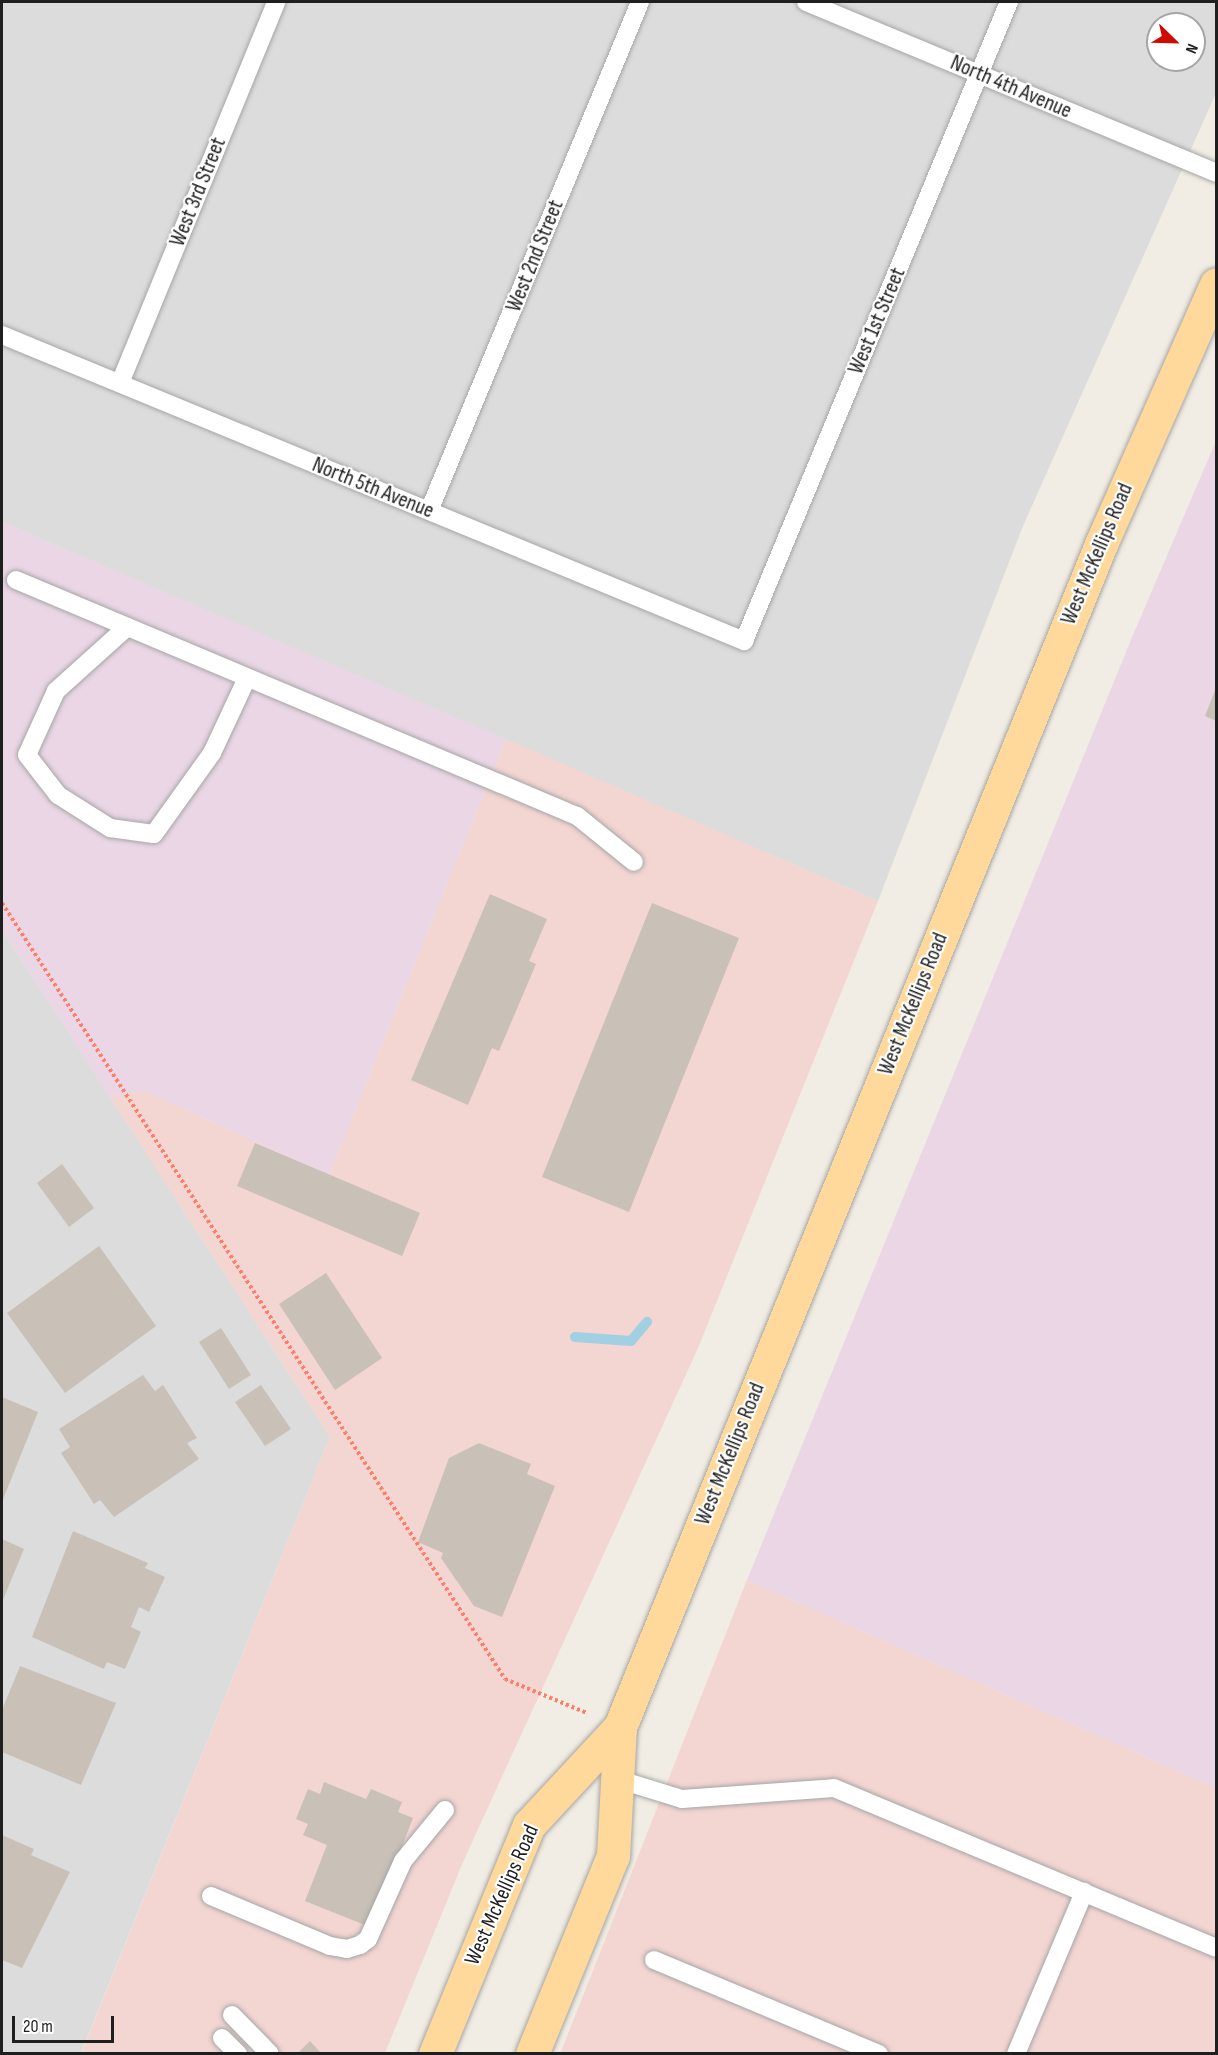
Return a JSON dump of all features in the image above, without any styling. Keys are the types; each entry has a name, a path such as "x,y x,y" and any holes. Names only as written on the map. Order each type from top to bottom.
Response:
{"main road":[{"name":"West McKellips Road","path":"532,2054 613,1856 620,1727 1059,643 1216,284"},
{"name":"West McKellips Road","path":"435,2054 529,1825 620,1727"}],"lane":[{"name":"West 3rd Street","path":"120,383 276,2"},
{"name":"West 2nd Street","path":"429,511 640,2"},
{"name":"North 4th Avenue","path":"806,2 1216,173"},
{"name":"West 1st Street","path":"744,641 1009,2"},
{"name":"North 5th Avenue","path":"2,335 744,641"},
{"path":"16,580 577,816 634,862"},
{"path":"127,627 56,691 27,755 58,795 110,828 154,834 212,753 247,678"},
{"path":"617,1779 682,1799 834,1788 1216,1948"},
{"path":"210,1896 330,1946 347,1949 360,1945 368,1939 403,1861 445,1810"},
{"path":"1016,2054 1084,1892"},
{"path":"654,1960 879,2054"},
{"path":"232,2015 270,2054"},
{"path":"222,2038 238,2054"}],"path":[{"path":"2,903 505,1679 620,1727"}],"shaded area":[{"path":"2,2 1216,2 1216,93 1023,526 878,901 2,522"},
{"path":"1216,441 1216,1788 747,1580 1133,635"},
{"path":"2,522 506,739 329,1175 144,1091 109,1096 2,930"},
{"path":"506,739 878,901 698,1348 463,1862 385,2053 81,2054 330,1437 109,1096 144,1091 329,1175"},
{"path":"2,930 330,1437 81,2053 2,2053"},
{"path":"747,1580 1216,1788 1216,2053 560,2054"}],"building":[{"path":"1216,688 1216,721 1205,716"},
{"path":"490,894 547,919 529,961 536,964 499,1051 492,1048 468,1105 411,1080"},
{"path":"652,903 739,938 629,1212 542,1177"},
{"path":"255,1143 420,1213 402,1256 237,1186"},
{"path":"62,1164 94,1208 69,1227 37,1183"},
{"path":"99,1246 156,1326 65,1393 7,1313"},
{"path":"326,1273 382,1358 335,1390 279,1304"},
{"path":"221,1328 251,1375 229,1389 199,1342"},
{"path":"143,1375 155,1391 163,1385 197,1438 187,1443 199,1459 114,1517 100,1500 94,1504 61,1453 70,1447 59,1429"},
{"path":"261,1385 291,1429 265,1446 235,1402"},
{"path":"2,1397 38,1412 2,1502"},
{"path":"479,1443 531,1464 527,1474 555,1486 502,1617 474,1606 441,1558 443,1553 418,1542 449,1458"},
{"path":"73,1531 148,1563 145,1568 165,1577 149,1612 139,1607 131,1627 141,1632 125,1669 107,1662 104,1669 32,1637"},
{"path":"2,1539 24,1549 2,1602"},
{"path":"20,1666 116,1703 81,1785 2,1752 2,1710"},
{"path":"324,1782 366,1799 371,1789 402,1802 398,1812 413,1818 370,1927 305,1901 327,1845 303,1835 308,1824 296,1819 308,1789 320,1794"},
{"path":"2,1835 34,1849 31,1855 70,1872 22,1968 2,1960"},
{"path":"310,2041 322,2054 297,2054"}],"waterway":[{"path":"575,1337 631,1341 647,1322"}]}
